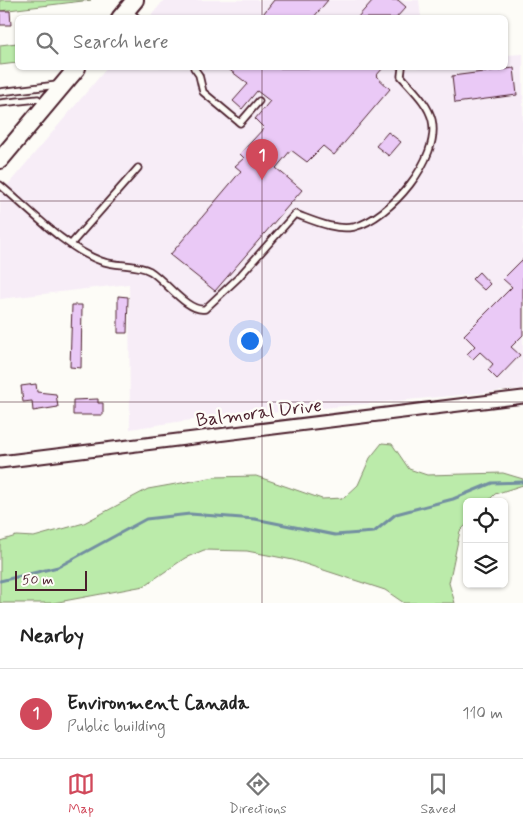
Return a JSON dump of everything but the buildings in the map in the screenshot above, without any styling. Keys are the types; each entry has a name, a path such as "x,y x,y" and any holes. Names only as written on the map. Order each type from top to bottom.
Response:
{"main road":[{"path":"0,160 75,70"}],"street":[{"name":"Balmoral Drive","path":"0,462 523,397"}],"lane":[{"path":"195,70 199,75 203,92 240,123 259,101"},
{"path":"0,186 71,244 101,261 146,269 160,278 188,305 201,310 205,309 238,278 295,214 341,228 353,227 368,221 383,211 398,197 426,158 431,146 433,132 432,117 425,105 401,76 402,70"},
{"path":"0,92 62,85"},
{"path":"0,103 38,99 45,105"},
{"path":"71,244 138,168"}],"shaded area":[{"path":"164,0 419,0 421,15 152,15"},
{"path":"523,54 523,389 183,421 130,429 129,284 0,299 0,194 105,70 508,70 508,55"}],"green space":[{"path":"0,0 91,0 0,11"},
{"path":"15,43 15,63 0,65 0,45"},
{"path":"382,443 392,444 409,469 427,475 503,473 523,479 523,485 495,494 491,498 463,498 463,528 460,531 449,583 455,603 404,603 385,590 293,560 247,551 204,550 185,558 144,586 53,603 0,603 0,541 16,536 34,537 84,523 148,489 215,477 256,476 322,499 344,498 358,485 370,458"}],"waterway":[{"path":"0,581 58,567 146,519 190,514 255,519 335,535 374,532 396,514 453,499 492,483 523,482"}],"place":[{"name":"Environment Canada","path":"262,180"}]}
